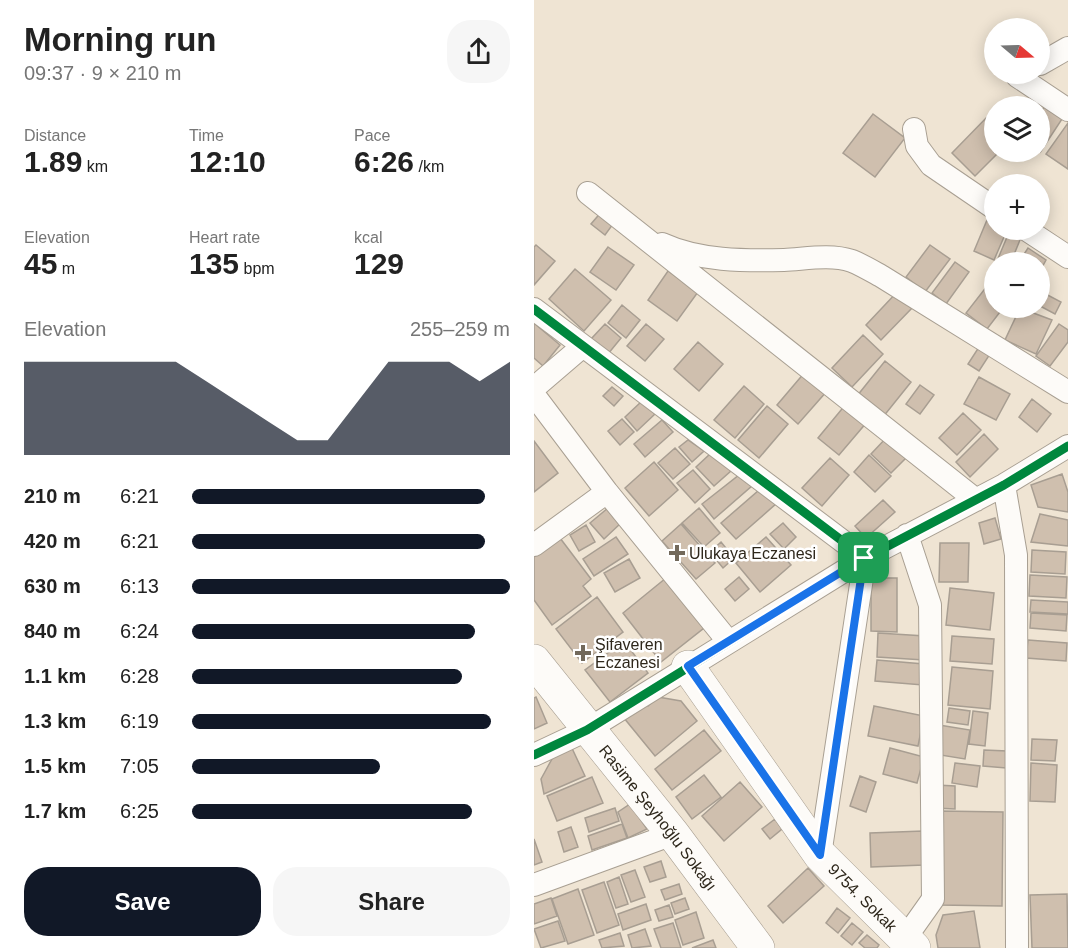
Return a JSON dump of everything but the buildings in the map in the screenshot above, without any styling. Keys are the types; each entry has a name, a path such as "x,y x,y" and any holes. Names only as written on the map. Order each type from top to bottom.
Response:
{"main road":[{"name":"Rasime Şeyhoğlu Sokağı","path":"534,661 672,834 759,948"},
{"name":"9754. Sokak","path":"688,666 820,855 909,944"}],"street":[{"path":"1050,58 1068,48"},
{"path":"1029,84 1068,110"},
{"path":"914,129 917,146 931,165 984,201"},
{"path":"588,193 976,500"},
{"path":"637,232 675,250 702,256 749,261 826,257 852,261 881,276 1068,392"},
{"path":"1042,240 1068,257"},
{"path":"534,309 864,558"},
{"path":"534,388 583,346"},
{"path":"534,395 607,492 728,641"},
{"path":"534,755 587,730 864,558 1005,485 1068,446"},
{"path":"1005,485 1016,555 1017,948"},
{"path":"534,545 607,492"},
{"path":"907,535 930,605 933,899 909,944"},
{"path":"820,855 864,558"},
{"path":"534,885 672,834"}],"cycle path":[{"path":"534,309 865,558 1004,485 1068,446"},
{"path":"534,755 587,730 865,558 820,855"}],"place":[{"name":"Ulukaya Eczanesi","path":"677,553"},
{"name":"Şifaveren Eczanesi","path":"583,653"}],"route":[{"path":"864,558 853,633 820,855 688,666 864,558"}]}
